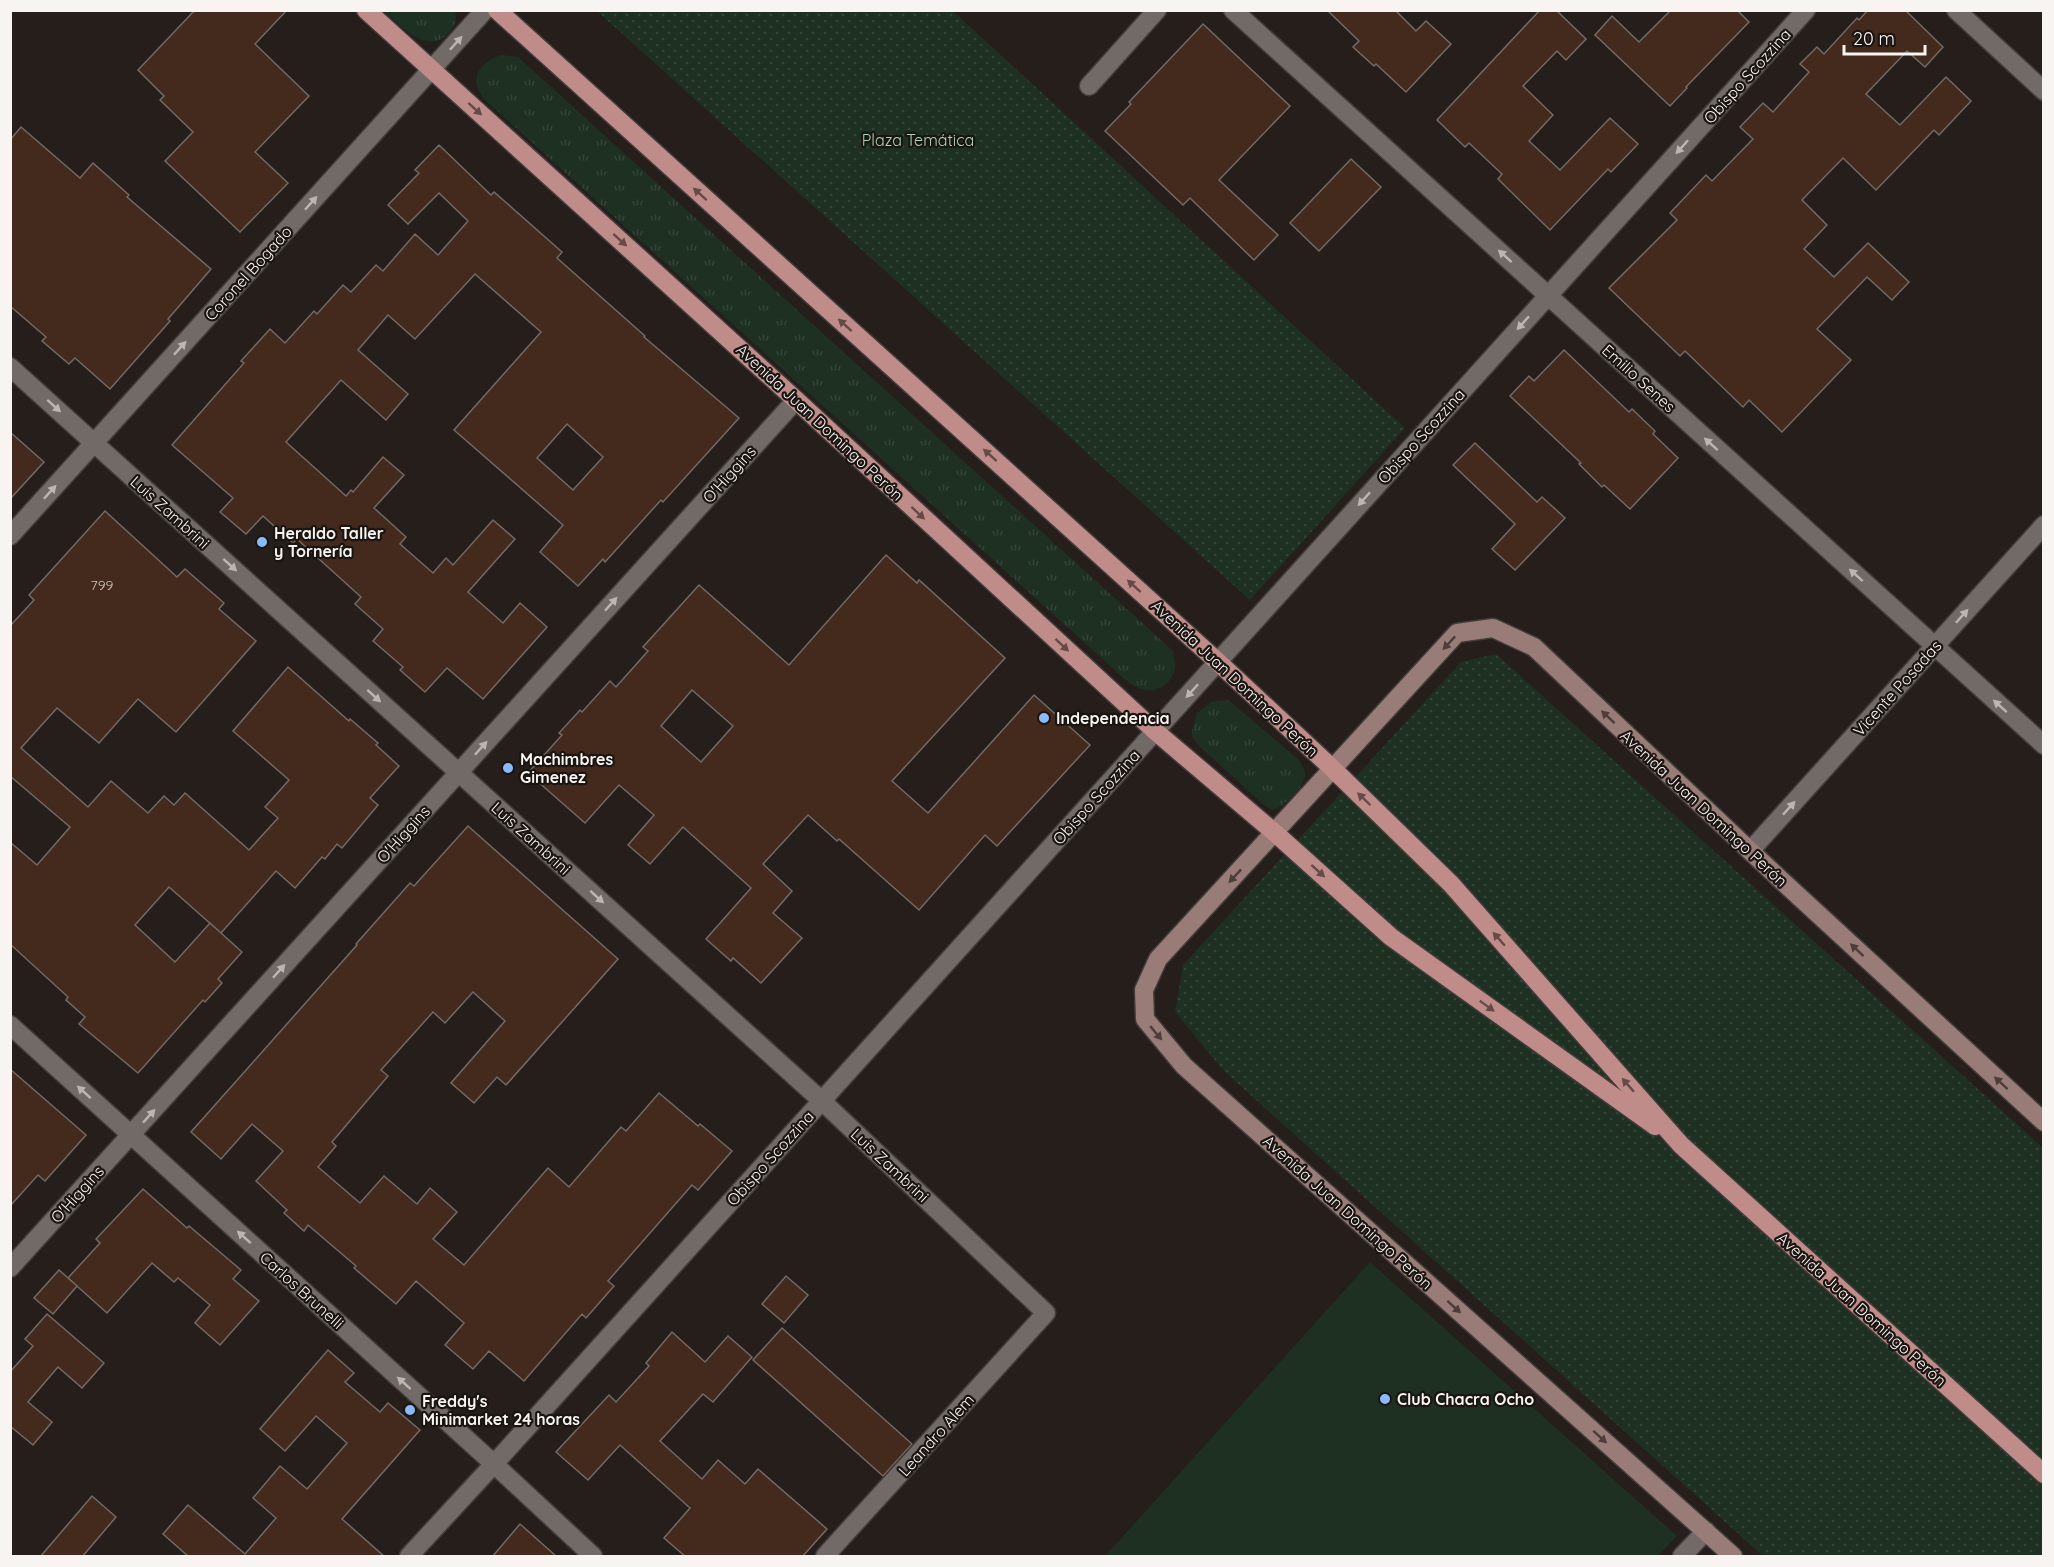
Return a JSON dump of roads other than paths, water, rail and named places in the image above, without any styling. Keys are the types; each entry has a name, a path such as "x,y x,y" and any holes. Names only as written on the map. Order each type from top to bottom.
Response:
{"main road":[{"name":"Avenida Juan Domingo Perón","path":"366,10 796,400 1155,731 1275,833 1391,937 1681,1145"},
{"name":"Avenida Juan Domingo Perón","path":"497,10 1218,662 1332,768 1451,884 1681,1145 2043,1474"},
{"name":"Avenida Juan Domingo Perón","path":"1332,768 1457,633 1493,628 1534,647 2043,1122"},
{"path":"1275,833 1332,768"},
{"name":"Avenida Juan Domingo Perón","path":"1275,833 1158,959 1144,990 1145,1019 1184,1066 1733,1557"}],"street":[{"name":"Coronel Bogado","path":"10,536 485,10"},
{"path":"1089,86 1157,10"},
{"name":"Emilio Senes","path":"1233,10 2043,745"},
{"name":"Obispo Scozzina","path":"409,1557 1806,10"},
{"path":"1956,10 2043,91"},
{"name":"Luis Zambrini","path":"10,367 822,1101 1046,1313"},
{"name":"O'Higgins","path":"10,1268 796,400"},
{"name":"Vicente Posadas","path":"1750,851 2043,525"},
{"name":"Carlos Brunelli","path":"10,1025 494,1464 593,1557"},
{"name":"Leandro Alem","path":"825,1557 1046,1313"},
{"path":"1682,1557 1706,1531"}],"place":[{"name":"Heraldo Taller y Tornería","path":"262,542"},
{"name":"Independencia","path":"1044,718"},
{"name":"Machimbres Gimenez","path":"508,768"},
{"name":"Club Chacra Ocho","path":"1385,1399"},
{"name":"Freddy's Minimarket 24 horas","path":"410,1410"}],"park label":[{"name":"Plaza Temática","path":"918,140"}]}
